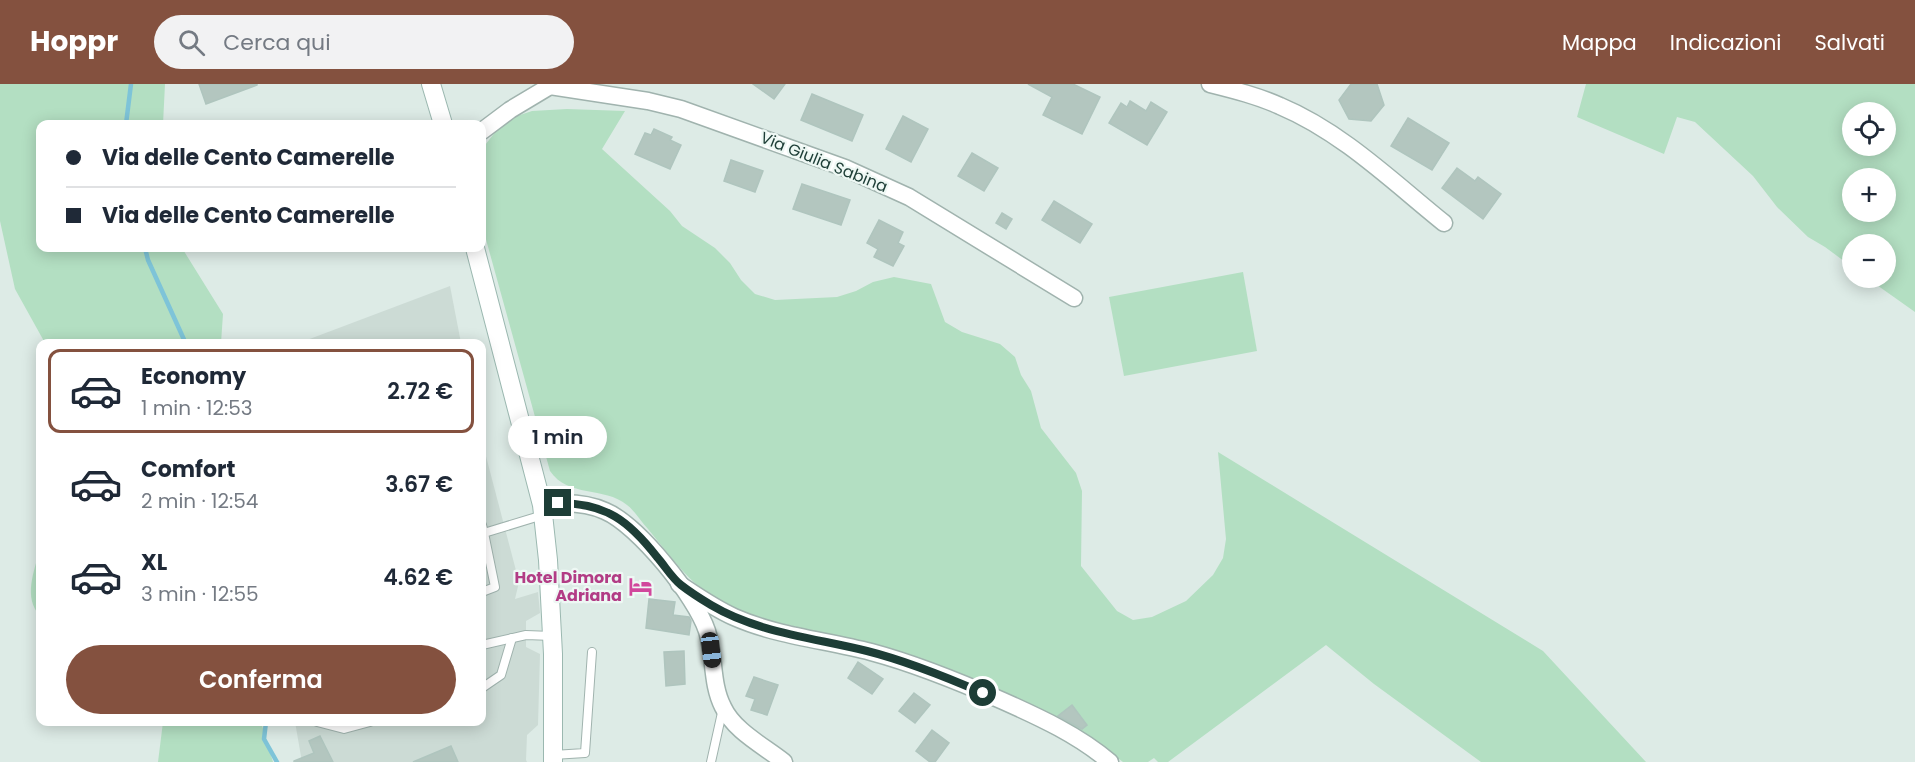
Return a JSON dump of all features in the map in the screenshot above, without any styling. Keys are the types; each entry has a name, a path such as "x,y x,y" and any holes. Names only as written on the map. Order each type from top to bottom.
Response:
{"main road":[{"path":"431,84 441,120"},
{"path":"476,252 543,510 552,636 553,759"}],"street":[{"path":"1210,84 1243,88 1333,135 1444,224"},
{"path":"486,127 550,85"},
{"name":"Via Giulia Sabina","path":"550,85 648,101 681,109 854,171 909,197 1074,298"},
{"path":"543,510 574,503 591,506 608,512 628,525 645,541 690,597 706,630 716,687 723,707 739,727 784,762"},
{"path":"679,584 711,605 742,620 785,633 871,652 969,687 1065,731 1110,762"}],"lane":[{"path":"486,528 543,510"},
{"path":"486,544 495,587 486,590"},
{"path":"486,644 526,635 552,636"},
{"path":"486,685 501,675 512,638"},
{"path":"553,759 585,758 592,652"},
{"path":"711,762 723,707"},
{"path":"333,726 344,729 355,726"}],"shaded area":[{"path":"450,286 460,339 310,339"},
{"path":"486,456 519,582 515,599 538,592 540,613 526,621 526,647 540,654 538,725 527,735 527,762 302,762 296,726 486,726"}],"green space":[{"path":"0,84 165,84 163,120 36,120 36,252 184,252 223,314 221,339 43,339 15,289 0,221"},
{"path":"1586,84 1915,84 1915,312 1881,288 1896,288 1896,234 1842,234 1842,260 1808,237 1777,207 1753,176 1695,122 1677,117 1664,154 1577,117"},
{"path":"567,109 625,111 602,149 670,211 682,226 715,248 755,294 775,300 837,297 873,282 894,277 931,284 945,322 962,332 1000,344 1015,357 1021,375 1031,391 1041,428 1076,473 1082,491 1081,566 1117,611 1133,620 1152,617 1186,601 1213,575 1223,558 1226,539 1218,452 1543,651 1646,762 1481,762 1374,684 1326,645 1168,762 1158,762 1154,758 1148,762 1123,762 1086,734 966,677 874,645 742,614 727,607 701,589 690,578 627,505 608,495 566,485 550,471 486,239 486,144 496,131 514,117 532,111"},
{"path":"1243,272 1257,351 1124,376 1109,297"},
{"path":"36,564 36,610 31,593"},
{"path":"162,726 262,726 273,762 158,762"}],"building":[{"path":"199,84 257,84 257,85 206,104"},
{"path":"753,84 785,84 774,99"},
{"path":"1028,84 1073,84 1100,97 1082,134 1043,115 1052,97"},
{"path":"1351,84 1377,84 1384,105 1371,121 1349,119 1339,100"},
{"path":"812,94 863,115 852,141 801,120"},
{"path":"1130,101 1146,111 1151,102 1167,112 1147,145 1109,123 1121,103 1127,107"},
{"path":"903,116 928,129 911,162 886,149"},
{"path":"1408,118 1449,143 1432,170 1391,146"},
{"path":"654,129 672,137 670,140 681,145 670,169 635,154 645,133 651,135"},
{"path":"972,153 998,168 984,191 958,176"},
{"path":"731,160 763,171 755,192 724,181"},
{"path":"1457,168 1475,181 1478,177 1501,194 1483,219 1442,188"},
{"path":"802,184 850,200 841,225 793,209"},
{"path":"1054,201 1092,224 1080,243 1042,220"},
{"path":"1002,213 1012,219 1006,229 996,223"},
{"path":"879,220 903,232 898,243 904,246 893,266 874,257 878,249 867,243"},
{"path":"649,599 675,602 673,615 689,617 691,621 689,635 646,628"},
{"path":"684,651 685,684 666,686 664,652"},
{"path":"858,662 883,679 872,694 848,678"},
{"path":"754,677 778,685 767,715 751,710 755,699 746,696"},
{"path":"914,693 930,705 915,723 899,711"},
{"path":"1072,705 1087,725 1082,729 1058,716"},
{"path":"932,730 949,743 935,762 930,762 916,751"},
{"path":"320,736 333,762 294,762 314,753 309,741"},
{"path":"451,746 458,762 413,762"}],"waterway":[{"path":"126,120 131,84"},
{"path":"146,252 184,339"},
{"path":"266,726 264,739 277,762"}],"place":[{"name":"Hotel Dimora Adriana","path":"640,586"}],"route":[{"path":"558,503 574,503 599,508 618,518 645,541 679,584 735,618 785,633 885,656 938,674 983,693"}]}
